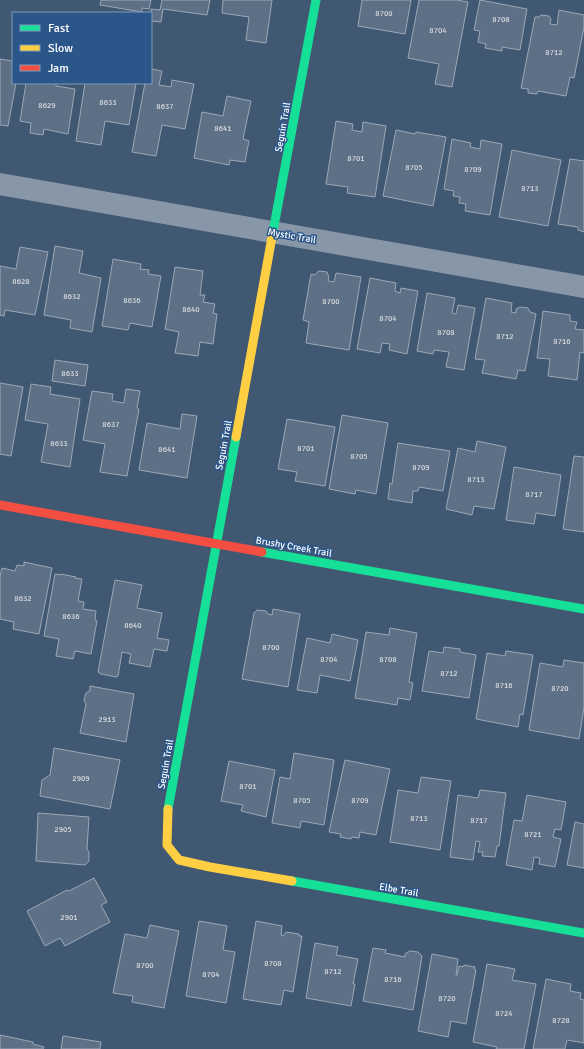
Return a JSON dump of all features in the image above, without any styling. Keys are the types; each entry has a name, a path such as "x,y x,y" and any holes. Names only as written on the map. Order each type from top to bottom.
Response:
{"street":[{"name":"Seguin Trail","path":"210,867 179,860 167,845 167,812 316,0"},
{"name":"Mystic Trail","path":"0,184 584,287"},
{"name":"Brushy Creek Trail","path":"0,505 584,609"},
{"name":"Elbe Trail","path":"210,867 584,933"}],"building":[{"path":"101,0 151,0 149,9 142,8 142,12 100,5"},
{"path":"162,0 210,0 207,15 163,9 161,22 152,21 151,9 160,10"},
{"path":"223,0 272,0 266,43 246,40 249,17 222,13"},
{"path":"362,0 411,0 405,34 358,26"},
{"path":"419,0 457,0 468,2 452,87 435,84 439,64 408,58"},
{"path":"480,0 527,9 520,50 502,47 502,51 485,48 486,44 478,42 480,31 474,30"},
{"path":"559,10 584,15 584,27 574,78 570,77 566,96 538,91 537,94 528,93 528,89 521,88 535,17 539,17 541,15 549,16 551,19 550,24 557,25"},
{"path":"0,59 12,61 12,84 16,84 8,126 0,125"},
{"path":"152,69 162,71 159,85 171,87 172,80 194,84 185,129 162,125 156,156 132,152 145,84 152,84"},
{"path":"26,84 56,84 56,86 75,89 68,134 44,129 43,135 30,133 31,123 20,121"},
{"path":"85,84 136,84 129,125 105,121 101,145 76,141"},
{"path":"227,96 251,101 243,139 249,141 245,162 230,160 229,165 194,158 202,112 223,116"},
{"path":"336,121 353,124 352,130 362,132 363,122 386,126 375,197 347,193 348,187 326,184"},
{"path":"396,130 415,134 416,132 446,137 433,206 383,196"},
{"path":"452,139 471,143 470,147 480,149 481,140 502,144 490,215 465,211 466,204 459,203 460,197 453,196 454,191 444,189"},
{"path":"512,150 561,160 548,226 499,217"},
{"path":"570,159 584,161 584,232 578,230 578,227 558,224"},
{"path":"55,246 83,251 79,273 101,278 92,332 70,328 71,320 44,315"},
{"path":"20,247 48,252 35,315 5,310 4,316 0,315 0,266 16,269"},
{"path":"113,259 141,264 140,269 149,270 148,274 161,276 152,327 130,323 128,330 102,326"},
{"path":"175,267 203,271 200,295 205,295 203,302 215,304 213,313 217,314 213,344 200,342 198,356 175,353 179,332 165,329"},
{"path":"319,271 327,272 329,277 328,281 334,282 336,273 361,277 349,350 306,343 309,322 303,320 311,274 314,275"},
{"path":"370,278 396,283 395,291 400,293 401,288 418,291 407,354 389,350 390,344 382,343 380,353 357,349"},
{"path":"427,293 455,298 452,313 456,314 458,305 475,308 464,370 446,367 449,352 434,350 433,354 417,351"},
{"path":"486,298 512,303 511,312 516,313 516,309 520,307 528,308 530,312 536,314 525,371 518,370 516,379 482,373 485,360 475,359"},
{"path":"543,311 570,315 570,321 577,322 575,329 584,330 584,353 580,352 577,380 548,376 550,359 537,358"},
{"path":"55,360 88,365 85,386 52,381"},
{"path":"0,383 23,387 11,456 0,454"},
{"path":"31,384 51,387 50,394 80,399 70,467 41,462 48,424 25,420"},
{"path":"126,389 140,391 137,408 139,409 127,476 100,472 105,444 83,440 92,391 113,394 112,401 124,403"},
{"path":"182,414 197,416 187,478 139,470 147,423 180,429"},
{"path":"342,415 388,423 376,494 356,490 355,494 329,489"},
{"path":"287,419 335,427 325,486 295,481 297,472 278,469"},
{"path":"477,441 506,447 494,509 474,506 472,515 446,509 458,448 475,452"},
{"path":"398,443 450,451 443,491 419,487 418,491 413,491 412,503 388,499 390,483 392,484"},
{"path":"574,456 584,457 584,532 563,529"},
{"path":"514,467 561,475 555,516 536,513 534,524 506,520"},
{"path":"24,562 52,568 39,634 13,629 14,622 0,619 0,576 2,568 15,571 17,565 24,566"},
{"path":"55,574 82,579 78,601 84,602 83,609 96,611 95,620 97,621 91,654 75,651 73,659 56,656 59,639 44,636"},
{"path":"115,580 142,585 137,608 162,613 157,638 169,640 167,651 154,649 150,667 129,663 131,654 122,652 118,676 116,677 98,672"},
{"path":"273,609 300,614 288,687 242,679 254,613 257,610 266,611 268,614 272,615"},
{"path":"390,628 417,633 409,682 413,683 410,700 398,698 397,705 355,698 366,632 389,635"},
{"path":"332,634 358,640 350,681 320,675 317,693 297,690 307,638 330,643"},
{"path":"444,647 460,649 460,652 476,655 469,698 422,691 429,651 443,653"},
{"path":"506,651 533,655 523,715 520,714 518,727 476,719 487,653 505,656"},
{"path":"564,660 584,663 584,708 579,739 529,730 540,663 563,667"},
{"path":"90,686 134,694 126,742 80,733 86,704 84,700 86,693 90,691"},
{"path":"54,748 120,760 110,809 40,796 42,780 50,775"},
{"path":"294,753 334,760 324,825 301,821 300,828 272,823 280,777 290,779"},
{"path":"345,760 390,769 376,835 360,832 359,838 352,837 351,839 340,837 341,834 329,832"},
{"path":"229,761 275,770 266,817 241,811 243,805 221,801"},
{"path":"421,777 451,781 440,850 390,842 398,790 418,793"},
{"path":"480,790 506,793 499,846 497,846 495,857 482,856 483,852 478,852 480,842 476,841 473,860 450,857 458,795 478,798"},
{"path":"527,795 566,802 561,830 555,829 553,837 561,839 555,867 539,864 540,858 534,857 532,870 506,865 514,820 522,821"},
{"path":"38,813 89,817 87,849 89,852 89,861 85,865 36,861"},
{"path":"575,822 584,824 584,868 567,865"},
{"path":"94,878 107,902 101,905 110,922 65,946 60,938 45,946 27,911"},
{"path":"199,921 227,926 223,950 235,952 226,1003 186,996"},
{"path":"256,921 282,926 281,935 283,936 286,932 299,934 299,936 302,936 293,992 284,990 281,1005 243,999"},
{"path":"150,925 179,931 164,1008 132,1002 133,996 113,993 125,934 147,938"},
{"path":"315,943 338,947 336,955 358,959 353,984 355,984 351,1006 306,998"},
{"path":"373,948 386,950 385,953 405,957 405,954 410,951 418,952 422,956 413,1010 363,1001"},
{"path":"432,954 458,959 456,975 459,966 463,967 464,965 475,967 474,969 476,970 466,1024 451,1021 448,1037 418,1031"},
{"path":"487,964 515,969 512,980 536,984 524,1049 496,1049 497,1047 473,1042"},
{"path":"546,979 571,984 570,991 581,993 580,999 584,1000 584,1043 567,1040 565,1049 533,1049"},
{"path":"0,1035 33,1042 33,1044 44,1047 43,1049 0,1049"},
{"path":"63,1036 101,1042 100,1049 61,1049"}],"traffic: fast":[{"path":"272,237 316,0"},
{"path":"168,809 236,437"},
{"path":"262,552 584,609"},
{"path":"292,881 584,933"}],"traffic: slow":[{"path":"236,437 272,237"},
{"path":"168,809 167,845 179,860 210,867 292,881"}],"traffic: jam":[{"path":"0,505 262,552"}]}
